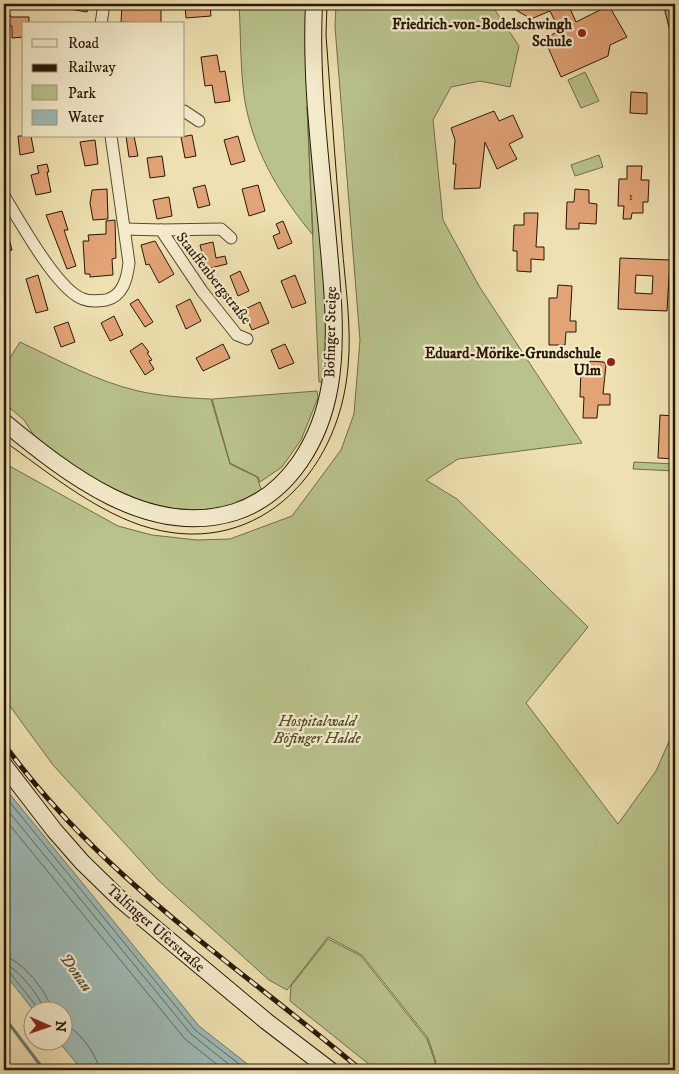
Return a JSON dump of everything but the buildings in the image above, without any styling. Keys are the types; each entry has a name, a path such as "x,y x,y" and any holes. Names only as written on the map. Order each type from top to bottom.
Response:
{"street":[{"path":"101,22 104,4"},
{"name":"Böfinger Steige","path":"4,422 40,451 86,482 147,512 174,517 219,517 241,510 264,499 285,481 304,456 325,408 332,362 331,271 314,64 314,4"},
{"path":"185,112 199,121"},
{"path":"4,196 64,285 84,300 98,302 112,298 119,292 127,278 129,263 111,138"},
{"name":"Stauffenbergstraße","path":"125,229 221,229 231,238"},
{"name":"Stauffenbergstraße","path":"161,230 197,284 237,335 247,339"},
{"name":"Talfinger Uferstraße","path":"4,765 54,830 82,862 120,899 266,1021 330,1070"}],"green space":[{"path":"239,4 308,4 327,308 324,382 319,382 313,234 281,191 263,159 250,125 243,83"},
{"name":"Hospitalwald Böfinger Halde","path":"336,4 491,4 519,46 510,87 480,81 451,87 433,120 443,220 479,286 582,443 458,459 426,480 457,499 588,627 526,703 618,824 656,771 675,728 675,1070 431,1070 436,1062 428,1038 362,955 328,937 287,990 269,980 159,881 53,765 4,698 4,463 118,526 152,535 197,540 230,539 292,516 341,450 354,414 360,340 335,27"},
{"path":"585,72 599,101 581,108 568,80"},
{"path":"599,155 603,167 575,176 571,165"},
{"path":"20,342 78,370 122,387 156,394 211,399 230,464 257,477 262,492 233,506 191,512 149,505 118,493 86,475 35,437 24,420 4,403 4,367"},
{"path":"317,391 318,398 301,440 282,467 260,482 258,477 230,463 212,399"},
{"path":"634,462 675,464 675,471 633,469"},
{"path":"328,939 361,956 427,1039 435,1062 430,1070 376,1070 290,1001 291,986"}],"water":[{"name":"Donau","path":"4,787 199,1026 255,1070 82,1070 67,1052 72,1052 72,1002 27,1002 4,973"}],"waterway":[{"path":"4,1017 44,1070"}],"tram line":[{"path":"4,441 69,488 104,509 140,525 181,534 219,532 253,520 283,501 308,475 328,443 341,407 349,352 348,305 326,35 327,4"}],"railway":[{"path":"4,744 42,792 126,878 172,918 361,1070"}],"place":[{"name":"Friedrich-von-Bodelschwingh Schule","path":"582,33"},
{"name":"Eduard-Mörike-Grundschule Ulm","path":"611,362"}]}
